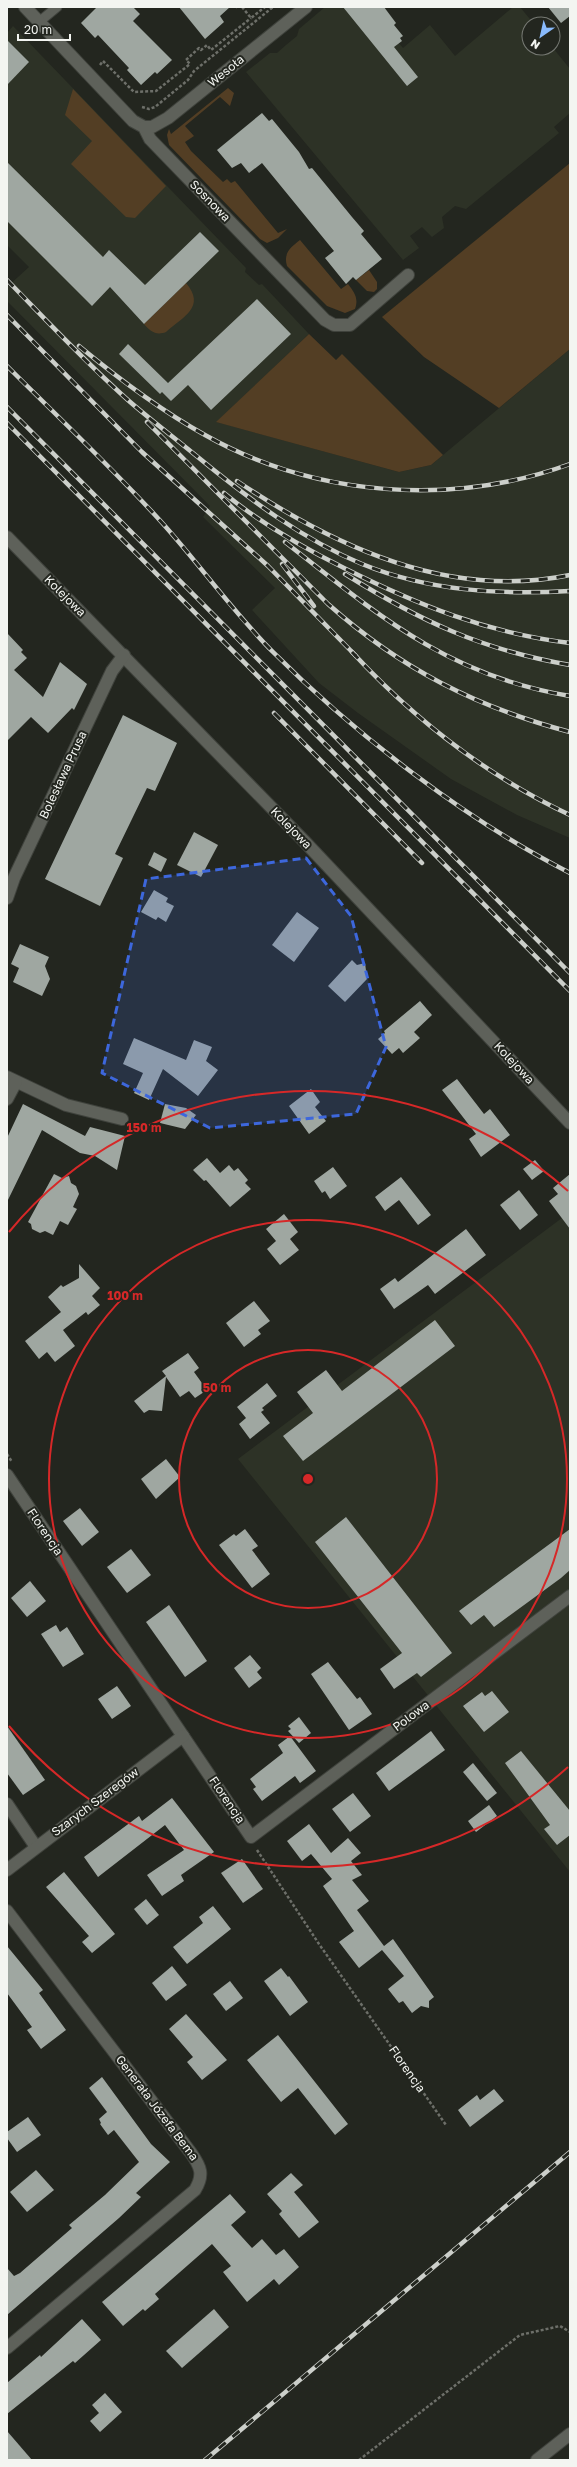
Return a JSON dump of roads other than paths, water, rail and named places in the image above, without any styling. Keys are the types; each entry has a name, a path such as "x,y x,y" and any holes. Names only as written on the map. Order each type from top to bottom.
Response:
{"street":[{"name":"Sosnowa","path":"25,7 133,121 144,127 150,139 325,320 334,325 350,325 408,275"},
{"name":"Wesoła","path":"144,127 152,127 168,118 306,7"},
{"name":"Kolejowa","path":"9,543 124,655 306,844 570,1123"},
{"name":"Bolesława Prusa","path":"7,898 14,878 109,678 124,655"},
{"path":"7,1099 11,1080 66,1105 122,1119"},
{"name":"Florencja","path":"7,1475 251,1837"},
{"name":"Polowa","path":"251,1837 570,1596"},
{"name":"Szarych Szeregów","path":"7,1870 183,1736"},
{"path":"7,1804 36,1847"},
{"name":"Generała Józefa Bema","path":"7,1911 191,2153 202,2171 201,2180 194,2190 7,2348"},
{"path":"537,2460 570,2434"}],"lane":[{"path":"39,22 57,7"}],"railway":[{"path":"7,280 113,387 257,503 318,543 362,564 387,573 438,585 490,591 570,591"},
{"path":"7,315 142,452 268,566 356,656"},
{"path":"79,346 140,394 188,425 247,456 292,472 338,483 384,489 432,490 479,486 525,478 570,464"},
{"path":"7,366 137,496 185,549 257,636 305,683 376,744 452,802 491,828 570,873"},
{"path":"7,407 570,973"},
{"path":"147,422 328,604 383,648 441,683 471,698 503,711 570,732"},
{"path":"7,423 570,991"},
{"path":"237,481 274,505 313,527 354,546 395,562 437,574 481,580 525,581 570,575"},
{"path":"224,493 252,514 297,543 344,568 399,594 454,616 482,625 539,638 570,643"},
{"path":"285,542 384,618 451,658 487,674 527,687 570,696"},
{"path":"282,564 314,606"},
{"path":"345,574 399,606 453,632 508,651 570,665"},
{"path":"352,652 376,677 426,723 453,744 481,764 539,800 570,815"},
{"path":"274,713 422,863"},
{"path":"205,2460 570,2152"}]}
